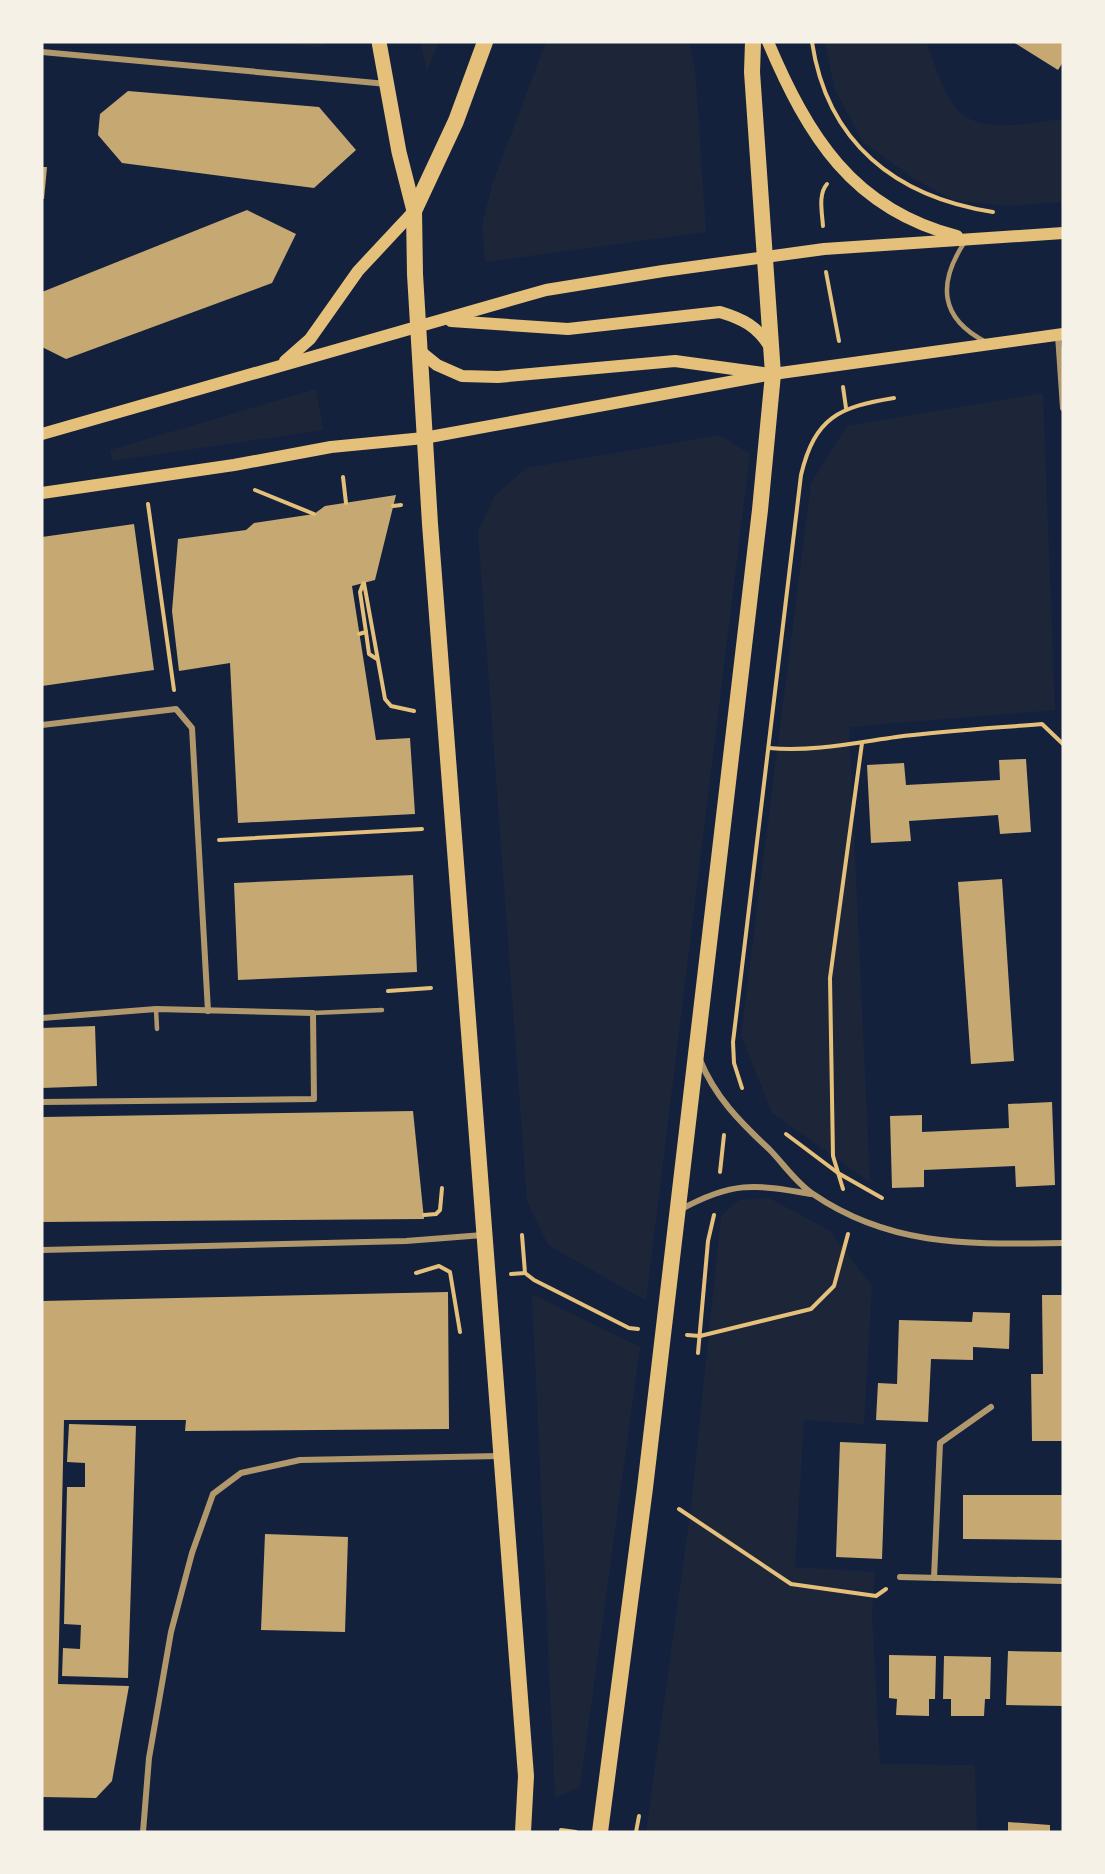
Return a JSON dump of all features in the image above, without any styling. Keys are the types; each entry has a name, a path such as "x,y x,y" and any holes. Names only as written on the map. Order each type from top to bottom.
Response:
{"highway":[{"path":"485,42 456,121 414,211 424,438 526,1776 523,1832"},
{"path":"600,1832 645,1488 676,1212 697,1052 759,519 773,374 752,72 753,42"}],"main road":[{"path":"282,364 310,339 358,271 414,211 399,152 379,42"},
{"path":"768,42 804,118 848,176 884,206 909,220 967,239"},
{"path":"42,434 546,290 825,249 1063,233"},
{"path":"444,321 568,329 720,312 744,319 762,334 771,349"},
{"path":"42,493 234,465 331,447 424,438 773,374 1061,334"},
{"path":"421,352 437,365 462,376 498,377 675,361 773,374"}],"street":[{"path":"42,52 387,84"},
{"path":"1061,334 1063,408"},
{"path":"42,725 176,709 192,728 208,1011"},
{"path":"42,1018 156,1009 313,1013 314,1099 42,1102"},
{"path":"697,1052 706,1074 728,1108 812,1194 851,1215 900,1235 911,1237 970,1244 1063,1243"},
{"path":"676,1212 717,1191 747,1186 812,1194"},
{"path":"42,1250 406,1241 486,1235"},
{"path":"934,1578 940,1443 991,1407"},
{"path":"143,1832 149,1758 171,1632 192,1553 213,1494 241,1473 300,1460 503,1456"},
{"path":"900,1577 1063,1581"}],"lane":[{"path":"967,239 948,273 948,302 953,314 970,332 991,345"},
{"path":"156,1009 157,1029"},
{"path":"313,1013 382,1010"}],"path":[{"path":"812,42 829,101 862,150 880,168 898,182 937,200 975,210 1005,212"},
{"path":"826,274 837,328"},
{"path":"698,1353 708,1241 734,1063 733,1042 801,475 808,447 824,424 840,411 861,403 894,398"},
{"path":"343,477 346,503"},
{"path":"255,490 314,514"},
{"path":"148,504 176,709"},
{"path":"393,506 401,505"},
{"path":"377,659 369,654 360,592 364,583 387,704 414,711"},
{"path":"359,634 366,632"},
{"path":"769,748 785,750 1042,724 1063,744"},
{"path":"699,1336 811,1310 825,1299 834,1286 840,1267 851,1215 833,1156 830,978 862,743"},
{"path":"197,841 422,829"},
{"path":"382,1010 382,991 431,988"},
{"path":"734,1063 744,1093"},
{"path":"777,1127 838,1173 882,1198"},
{"path":"424,1215 436,1214 440,1210 442,1188"},
{"path":"522,1235 525,1273 534,1281 629,1328"},
{"path":"416,1273 439,1266 450,1272 460,1332"},
{"path":"679,1509 791,1584 876,1596 900,1577"},
{"path":"636,1832 639,1816"},
{"path":"561,1832 561,1830 576,1832"}],"shaded area":[{"path":"270,42 331,42 319,47"},
{"path":"420,42 439,42 427,71"},
{"path":"546,42 689,42 695,68 706,232 485,262 482,226 493,182"},
{"path":"825,42 926,42 946,92 954,106 964,116 990,125 1063,119 1063,202 1006,206 954,200 916,180 863,142 835,90"},
{"path":"316,389 323,430 112,461 110,450"},
{"path":"1043,393 1055,710 849,727 870,1182 772,1113 741,1035 811,483 847,426"},
{"path":"720,435 750,454 646,1301 548,1245 527,1201 478,532 495,495 527,468"},
{"path":"769,1198 829,1230 872,1286 864,1424 804,1420 795,1567 875,1572 872,1613 880,1764 975,1765 977,1832 646,1832 690,1515 721,1216 739,1200"},
{"path":"532,1294 640,1347 580,1787 555,1798"}],"building":[{"path":"1013,42 1063,42 1063,62 1058,70"},
{"path":"128,91 319,107 356,150 314,188 122,163 98,135 100,114"},
{"path":"42,167 47,167 44,199 42,199"},
{"path":"247,210 296,234 272,283 66,359 42,347 42,292"},
{"path":"396,495 375,580 352,586 376,740 410,738 415,814 238,823 230,663 179,671 172,611 178,539 246,530 254,523 314,514 325,506"},
{"path":"134,524 154,670 42,686 42,537"},
{"path":"1026,759 1031,832 1000,834 998,815 909,821 911,841 871,843 867,765 904,763 906,785 1000,780 999,760"},
{"path":"413,875 417,972 238,980 234,883"},
{"path":"1002,879 1014,1061 971,1064 958,882"},
{"path":"95,1026 97,1086 42,1088 42,1028"},
{"path":"1052,1102 1055,1185 1016,1187 1015,1166 924,1170 924,1187 892,1188 890,1116 922,1115 922,1132 1009,1128 1008,1104"},
{"path":"413,1111 424,1219 42,1222 42,1117"},
{"path":"448,1292 449,1429 185,1431 186,1420 64,1420 58,1684 129,1686 112,1781 96,1798 42,1797 42,1301"},
{"path":"1042,1295 1063,1295 1063,1441 1032,1441 1031,1374 1043,1374"},
{"path":"973,1312 1010,1313 1009,1349 973,1347 973,1360 931,1359 928,1422 876,1420 878,1383 897,1384 899,1320 972,1322"},
{"path":"69,1424 136,1426 128,1678 62,1676 63,1648 80,1649 81,1625 64,1624 67,1487 85,1487 85,1463 67,1462"},
{"path":"840,1442 886,1444 882,1559 836,1557"},
{"path":"963,1495 1063,1495 1063,1540 963,1539"},
{"path":"265,1534 348,1537 345,1632 261,1630"},
{"path":"1008,1651 1063,1652 1063,1706 1006,1705"},
{"path":"889,1655 936,1656 935,1699 929,1699 929,1716 896,1715 897,1699 889,1698"},
{"path":"944,1656 991,1657 990,1699 985,1699 984,1716 951,1716 951,1699 943,1699"},
{"path":"1008,1822 1050,1825 1050,1832 1008,1832"}]}
